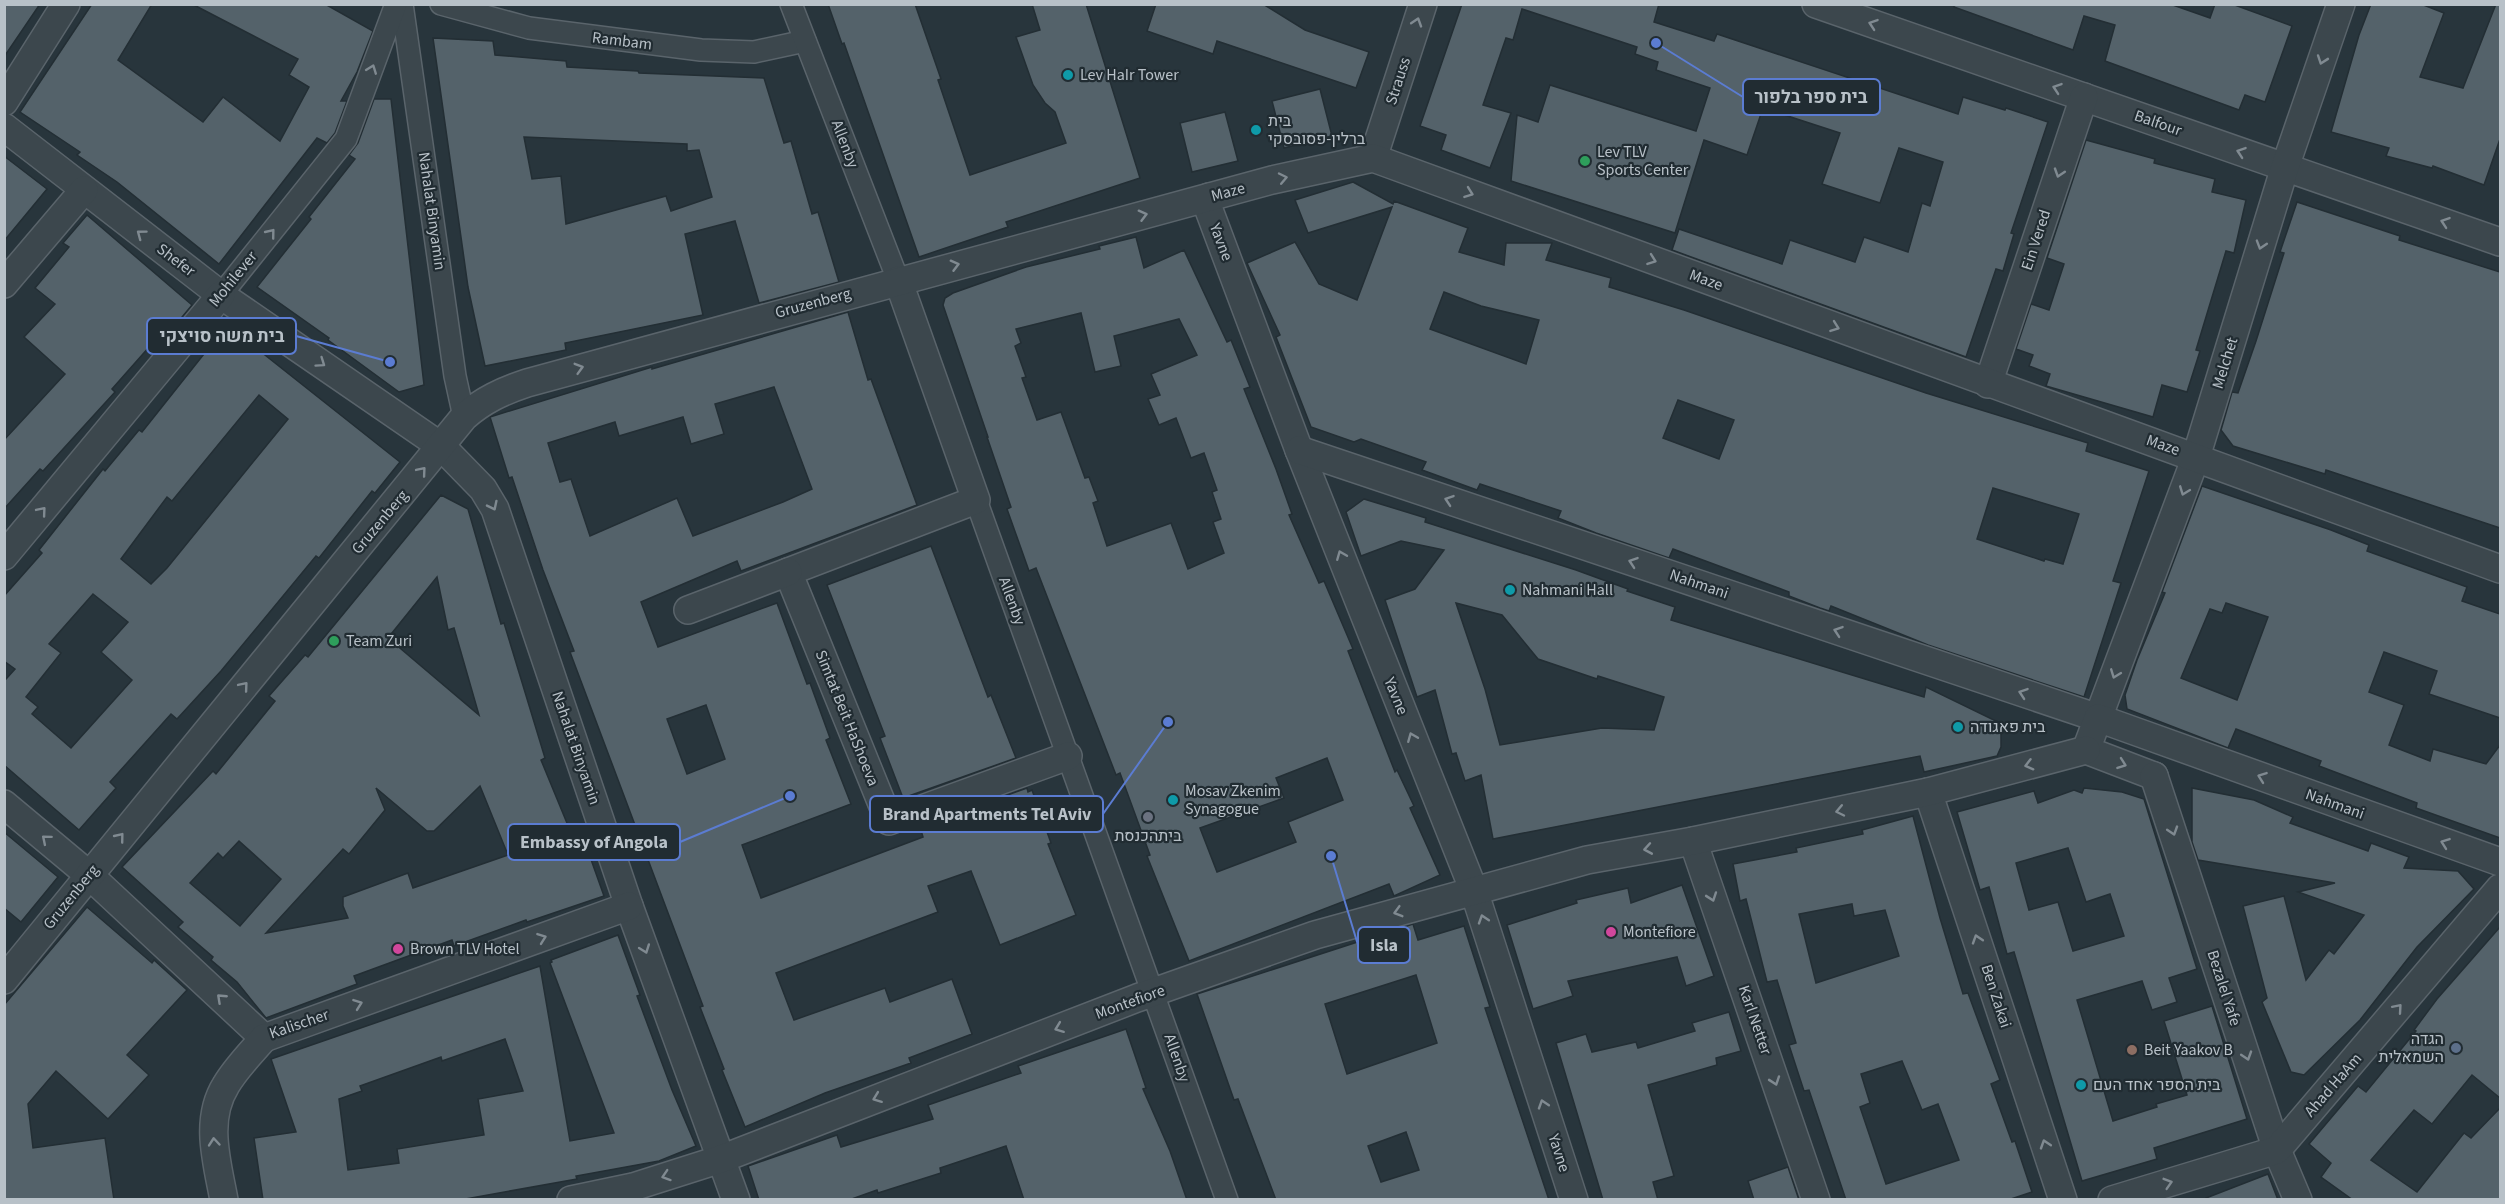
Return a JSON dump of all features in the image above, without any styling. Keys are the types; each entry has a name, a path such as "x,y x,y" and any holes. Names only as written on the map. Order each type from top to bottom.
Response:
{"street":[{"path":"4,102 66,4"},
{"name":"Mohilever","path":"4,556 346,139 396,4"},
{"name":"Nahalat Binyamin","path":"402,4 455,376 464,417"},
{"name":"Rambam","path":"441,4 529,28 700,50 754,52 805,41"},
{"name":"Allenby","path":"791,4 898,280 1227,1200"},
{"name":"Strauss","path":"1373,158 1422,4"},
{"name":"Balfour","path":"1816,4 2500,242"},
{"name":"Melchet","path":"2086,750 2196,457 2285,167 2342,4"},
{"name":"Ein Vered","path":"1988,384 2084,97"},
{"name":"Shefer","path":"4,127 220,295 442,447"},
{"name":"Maze","path":"898,280 1272,180 1373,158 2500,569"},
{"path":"4,284 84,190"},
{"name":"Yavne","path":"1209,197 1206,202 1299,450 1474,891 1574,1200"},
{"name":"Gruzenberg","path":"4,980 442,447 464,417 489,398 527,383 898,280"},
{"name":"Nahalat Binyamin","path":"442,447 483,489 495,509 629,906 736,1200"},
{"name":"Nahmani","path":"1299,450 2098,718 2500,862"},
{"path":"688,610 976,500"},
{"name":"Simtat Beit HaShoeva","path":"788,572 889,821 1068,756"},
{"path":"2086,750 2154,776 2170,745"},
{"name":"Montefiore","path":"571,1200 633,1187 721,1159 1153,993 1315,935 1587,860 1693,841 1928,792 2086,750"},
{"name":"Bezalel Yafe","path":"2154,776 2277,1150 2298,1200"},
{"name":"Ben Zakai","path":"1928,792 2063,1200"},
{"name":"Kalischer","path":"4,804 88,875 264,1038 629,906"},
{"name":"Karl Netter","path":"1693,841 1816,1200"},
{"name":"Ahad HaAm","path":"2277,1150 2500,888"},
{"path":"224,1200 213,1133 216,1109 226,1085 264,1038"},
{"path":"2112,1200 2277,1150"}],"building":[{"path":"4,4 40,4 4,57"},
{"path":"92,4 152,4 118,60 203,122 223,97 280,141 309,87 289,75 298,59 192,4 325,4 373,31 357,72 341,101 347,101 335,133 327,143 317,138 219,264 117,182 77,155 80,152 20,112"},
{"path":"828,4 915,4 970,175 1066,143 1055,112 1045,103 1033,85 1016,37 1040,30 1032,4 1086,4 1140,178 1006,222 1008,227 919,257 844,43 842,44"},
{"path":"1156,4 1263,4 1305,30 1369,52 1356,88 1217,41 1213,54 1147,31"},
{"path":"1462,4 1659,4 1654,22 1714,41 1717,34 1958,114 1963,97 2048,122 2011,233 2014,234 2003,271 1996,269 1966,357 1672,250 1679,229 1782,264 1790,240 1855,262 1864,237 1908,252 1922,203 1930,206 1943,162 1899,148 1880,203 1822,184 1840,133 1763,108 1747,155 1704,140 1675,233 1511,181 1517,115 1538,122 1550,85 1696,131 1710,88 1656,70 1658,62 1635,54 1637,47 1522,9 1513,40 1506,38 1483,105 1511,113 1490,168 1441,150 1446,135 1420,126"},
{"path":"1954,4 2170,4 2210,18 2215,4 2232,4 2292,26 2265,102 2245,95 2239,110 2105,61 2115,25 2084,16 2073,50 1954,7"},
{"path":"2371,4 2421,4 2444,13 2420,77 2463,88 2496,4 2500,4 2500,139 2484,185 2433,166 2432,168 2386,156 2389,148 2331,132 2359,35"},
{"path":"433,38 493,41 495,55 566,61 567,67 638,71 639,73 764,78 784,143 791,141 812,214 818,212 839,282 759,303 735,221 685,234 703,315 565,343 566,350 485,366 468,287","holes":["524,137 687,144 687,151 699,150 712,197 671,211 666,196 566,224 561,176 532,179"]},
{"path":"1320,89 1332,136 1284,148 1272,101"},
{"path":"374,99 391,99 424,385 399,392 328,340 329,338 257,287 355,159 349,155 358,143"},
{"path":"1225,112 1238,161 1192,172 1180,123"},
{"path":"2086,140 2155,159 2154,163 2215,179 2212,192 2246,200 2234,253 2226,251 2196,350 2200,351 2187,392 2162,385 2153,417 2046,386 2050,374 2029,366 2033,355 2016,349 2031,304 2049,310 2064,264 2047,258"},
{"path":"4,156 47,189 4,241"},
{"path":"1353,182 1393,204 1394,201 1468,228 1459,252 1504,265 1506,243 1552,243 1546,260 1611,278 1609,287 1684,310 1926,393 2088,443 2086,451 2149,471 2113,581 2121,583 2084,697 1928,645 1831,606 1829,611 1820,608 1789,596 1789,592 1673,549 1669,558 1596,533 1558,518 1561,511 1480,484 1477,490 1422,470 1426,462 1361,439 1354,442 1311,427 1276,337 1280,335 1247,263 1295,242 1319,284 1357,300 1392,207 1308,233 1295,200","holes":["1444,292 1481,306 1539,320 1526,364 1430,329","1678,400 1734,420 1719,459 1663,438","1993,488 2079,514 2063,564 2045,559 2044,561 1977,539"]},
{"path":"2297,202 2400,236 2399,240 2500,272 2500,528 2326,470 2325,474 2233,446 2221,430 2232,392 2238,393 2256,341 2284,253 2280,252"},
{"path":"87,215 192,305 163,340 158,337 112,389 115,392 43,471 40,469 4,509 4,440 65,374 24,337 55,304 35,288 69,247 63,243"},
{"path":"1136,237 1144,268 1184,250 1227,342 1231,340 1250,387 1244,389 1276,469 1292,514 1289,515 1319,583 1324,581 1353,649 1348,651 1395,772 1397,770 1414,806 1410,808 1440,875 1394,896 1389,884 1189,961 1147,856 1150,855 1120,773 1116,775 1036,568 1029,571 1007,509 1011,507 943,305 945,298 953,293 1026,267 1100,249 1099,246","holes":["1081,313 1095,372 1121,366 1114,336 1179,319 1197,355 1151,374 1160,395 1148,399 1159,425 1176,418 1191,458 1204,453 1217,490 1212,492 1221,519 1213,522 1224,553 1188,569 1171,523 1107,546 1093,503 1098,501 1089,477 1085,478 1061,412 1037,420 1022,378 1026,377 1015,346 1021,343 1016,329","1327,758 1343,800 1288,822 1296,842 1217,872 1200,828 1284,798 1276,778"]},
{"path":"848,312 868,380 871,379 917,505 741,571 737,561 641,602 658,647 777,603 807,684 810,683 830,738 826,740 851,804 742,845 761,898 923,837 920,827 1027,788 1028,792 1032,790 1051,843 1048,844 1076,915 1000,945 971,871 928,886 938,912 776,973 794,1020 885,988 890,1002 952,979 972,1034 909,1058 911,1063 825,1093 745,1127 700,1007 703,1006 570,652 574,651 543,570 512,477 509,478 490,417 652,367 652,369","holes":["774,387 812,489 693,536 677,498 590,536 571,479 560,482 548,443 615,422 619,436 683,417 691,444 724,434 715,404","706,705 725,759 687,774 667,719"]},
{"path":"227,325 400,462 375,493 372,491 319,558 316,556 221,671 177,719 171,714 110,782 116,788 79,830 4,765 4,678 6,679 15,669 4,661 4,596 42,553 39,550 103,469 105,471 139,430 142,432","holes":["259,395 288,419 167,568 151,584 121,559 167,497 172,501","93,594 128,622 101,652 132,680 71,748 32,714 38,707 26,697 61,653 49,644"]},
{"path":"2202,486 2331,530 2369,545 2367,551 2467,587 2462,601 2500,614 2500,718 2429,694 2437,671 2384,652 2369,692 2404,705 2389,745 2430,761 2433,749 2486,764 2500,745 2500,838 2416,808 2417,803 2319,766 2321,761 2236,729 2228,748 2127,709 2125,695 2165,593 2162,592","holes":["2226,603 2268,617 2237,700 2181,678 2210,609 2222,613"]},
{"path":"441,495 468,509 501,624 504,623 545,758 541,760 574,840 583,837 604,896 527,922 526,920 454,946 452,940 354,976 357,984 266,1018 237,982 211,960 213,957 178,927 183,922 122,867 213,771 216,774 275,701 269,696 305,655 308,657","holes":["437,577 448,630 454,628 479,715 388,638","480,786 508,855 413,888 408,873 343,897 343,906 348,918 266,933 343,849 349,854 385,810 376,788 427,831 434,831","239,841 281,879 240,926 190,883 218,853 223,858"]},
{"path":"1364,499 1426,518 1425,522 1576,570 1628,589 1627,591 1675,607 1671,620 1924,697 1926,687 1998,722 2001,747 1997,756 1924,772 1920,756 1493,839 1481,775 1465,781 1456,753 1452,754 1435,690 1417,697 1385,600 1415,589 1444,550 1401,541 1361,556 1346,512","holes":["1456,603 1502,615 1538,659 1597,679 1598,676 1664,697 1654,730 1602,728 1500,745 1485,689"]},
{"path":"931,546 988,697 991,695 1016,758 903,798 880,738 885,736 827,585"},
{"path":"2084,788 2122,792 2144,799 2197,969 2169,978 2177,1002 2152,1010 2142,981 2077,1000 2113,1121 2187,1095 2164,1021 2212,1006 2247,1119 2154,1148 2157,1159 2082,1181 2014,952 2007,954 1989,887 1980,890 1957,812 2034,791 2038,803 2074,790 2082,793","holes":["2068,848 2086,902 2110,894 2124,936 2073,951 2058,902 2029,910 2016,863"]},
{"path":"2192,788 2254,800 2293,817 2290,823 2368,851 2371,843 2409,857 2404,868 2458,871 2474,889 2417,947 2360,1020 2304,1075 2291,1072 2262,1002 2267,998 2243,906 2284,896 2306,980 2329,950 2334,954 2364,915 2298,892 2335,883 2198,860 2192,842"},
{"path":"1913,816 1963,994 1968,993 2000,1080 1991,1084 2012,1142 2015,1141 2032,1192 2008,1200 1846,1200 1809,1090 1804,1091 1789,1045 1796,1043 1777,980 1767,982 1746,899 1740,901 1733,864 1797,852 1796,848 1863,834 1862,830","holes":["1852,904 1854,916 1885,910 1899,956 1816,983 1799,914","1902,1061 1922,1110 1938,1104 1959,1160 1886,1184 1860,1107 1870,1103 1861,1074"]},
{"path":"4,832 58,877 21,922 4,908"},
{"path":"1682,885 1714,976 1686,986 1677,957 1568,981 1573,996 1533,1009 1507,925 1577,903 1576,900 1628,888 1631,903"},
{"path":"87,907 152,963 154,960 187,990 127,1055 149,1075 108,1119 56,1071 28,1104 33,1148 105,1138 114,1200 4,1200 4,1005"},
{"path":"1413,924 1418,940 1464,926 1490,1007 1485,1008 1549,1200 1276,1200 1238,1099 1234,1100 1197,994","holes":["1416,975 1437,1043 1347,1074 1325,1004","1406,1132 1419,1170 1381,1182 1368,1146"]},
{"path":"2500,927 2500,1098 2472,1075 2432,1124 2414,1110 2371,1160 2417,1192 2464,1133 2471,1138 2500,1108 2500,1200 2353,1200 2321,1177 2331,1163 2309,1144 2358,1086 2366,1092 2416,1031 2414,1030 2437,999"},
{"path":"618,935 640,995 637,996 672,1090 696,1146 659,1161 576,1176 577,1179 460,1200 263,1200 254,1138 296,1132 271,1059 540,966 570,1141 614,1133 550,963 551,960","holes":["505,1039 523,1091 478,1099 484,1135 397,1149 399,1163 348,1170 339,1099 362,1091 360,1086 441,1057 442,1061"]},
{"path":"1729,1012 1741,1051 1716,1058 1717,1065 1648,1085 1674,1176 1653,1182 1658,1200 1603,1200 1556,1043 1586,1034 1592,1052 1636,1042 1638,1048 1695,1031 1692,1023"},
{"path":"1126,1029 1146,1088 1143,1089 1170,1151 1187,1200 1024,1200 1006,1146 940,1168 941,1173 849,1200 759,1200 748,1166 837,1135 841,1147 933,1119 928,1105 1021,1073 1018,1066"},
{"path":"1788,1167 1799,1200 1754,1200 1748,1181"},
{"path":"2268,1174 2278,1200 2206,1200 2206,1198"}],"place":[{"name":"בית ספר בלפור","path":"1656,43"},
{"name":"Lev HaIr Tower","path":"1068,75"},
{"name":"בית ברלין-פסובסקי","path":"1256,130"},
{"name":"Lev TLV Sports Center","path":"1585,161"},
{"name":"בית משה סויצקי","path":"390,362"},
{"name":"Nahmani Hall","path":"1510,590"},
{"name":"Team Zuri","path":"334,641"},
{"name":"Brand Apartments Tel Aviv","path":"1168,722"},
{"name":"בית פאגודה","path":"1958,727"},
{"name":"Embassy of Angola","path":"790,796"},
{"name":"Mosav Zkenim Synagogue","path":"1173,800"},
{"name":"ביתהכנסת","path":"1148,817"},
{"name":"Isla","path":"1331,856"},
{"name":"Montefiore","path":"1611,932"},
{"name":"Brown TLV Hotel","path":"398,949"},
{"name":"הגדה השמאלית","path":"2456,1048"},
{"name":"Beit Yaakov B","path":"2132,1050"},
{"name":"בית הספר אחד העם","path":"2081,1085"}]}
